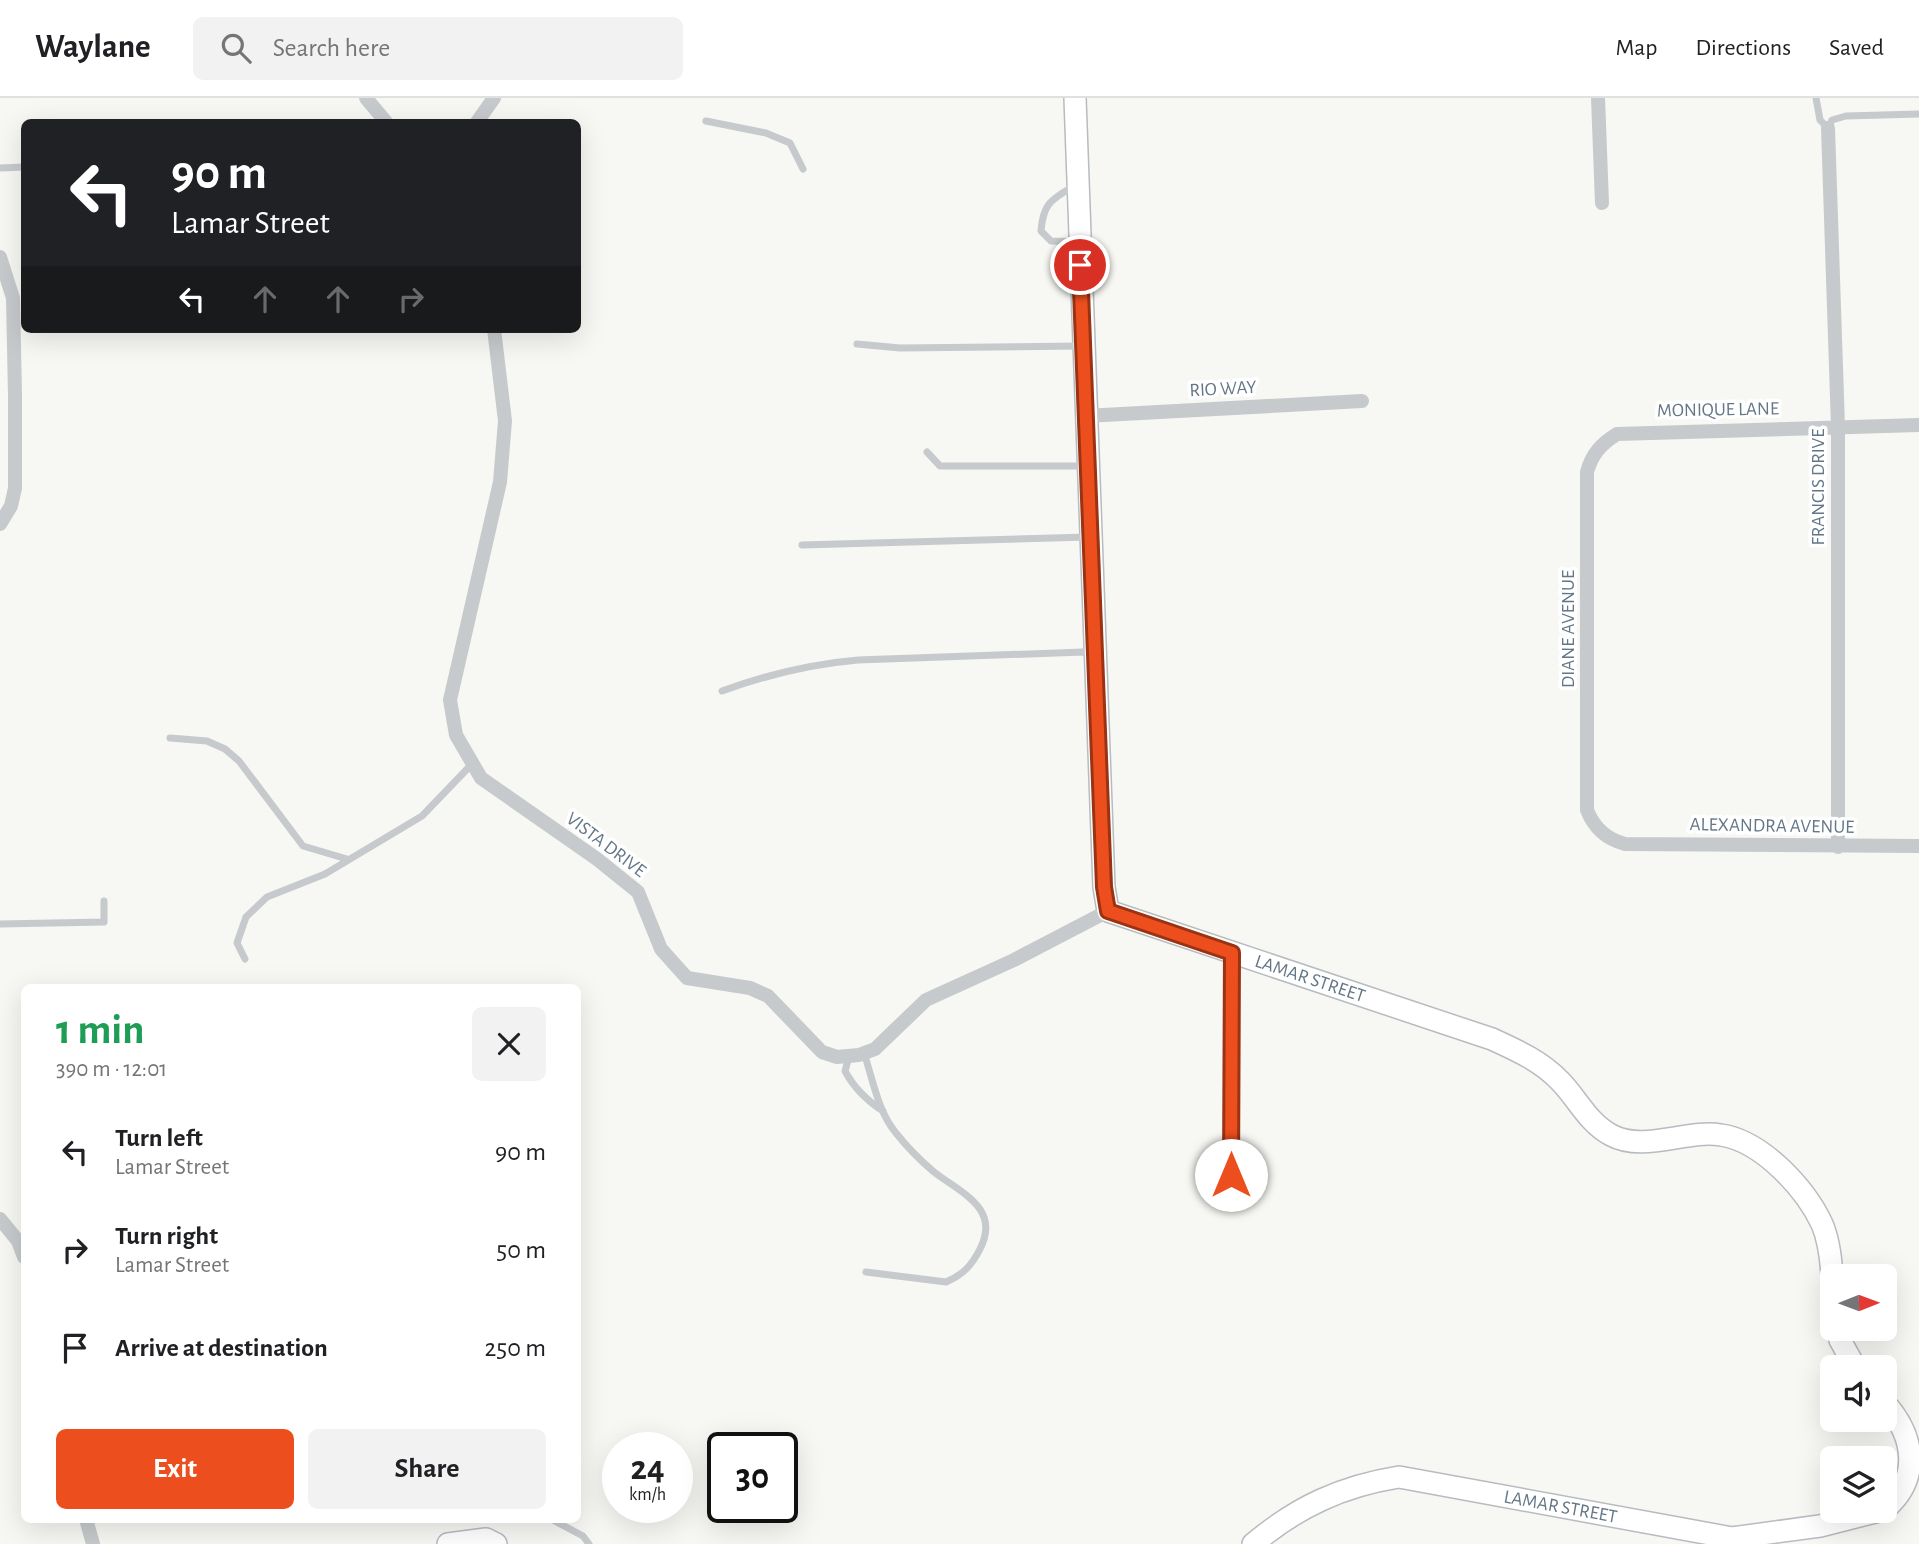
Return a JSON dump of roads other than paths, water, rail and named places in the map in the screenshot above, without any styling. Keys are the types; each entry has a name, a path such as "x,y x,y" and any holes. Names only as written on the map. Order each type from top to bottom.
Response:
{"street":[{"path":"366,98 384,119"},
{"path":"479,119 494,98"},
{"path":"1075,98 1093,659 1104,887 1108,911"},
{"path":"1598,98 1602,203"},
{"name":"FRANCIS DRIVE","path":"1828,128 1838,427 1838,847"},
{"path":"0,257 13,298 15,396 15,488 11,506 0,524"},
{"name":"VISTA DRIVE","path":"494,333 505,421 500,482 450,700 456,735 471,765 481,778 597,859 638,892 661,949 687,978 750,988 768,996 822,1052 837,1057 849,1056 875,1049 926,1000 1014,960 1108,911"},
{"name":"RIO WAY","path":"1085,416 1362,401"},
{"name":"MONIQUE LANE","path":"1644,432 1919,425"},
{"name":"DIANE AVENUE","path":"1625,844 1601,833 1587,810 1587,472 1591,457 1603,442 1617,434 1644,432"},
{"name":"ALEXANDRA AVENUE","path":"1625,844 1919,846"},
{"name":"LAMAR STREET","path":"1108,911 1502,1044 1534,1060 1559,1080 1585,1113 1603,1129 1622,1139 1646,1141 1720,1134 1748,1142 1771,1159 1822,1224 1831,1264"},
{"path":"1231,1175 1232,953"},
{"path":"0,1219 18,1241 21,1249"},
{"name":"LAMAR STREET","path":"1897,1418 1910,1442 1916,1466 1912,1483 1897,1502"},
{"name":"LAMAR STREET","path":"1253,1544 1283,1519 1324,1496 1367,1482 1399,1477 1472,1488 1732,1538 1836,1523"},
{"path":"87,1523 93,1544"},
{"path":"448,1544 486,1539 496,1544"}],"lane":[{"path":"1816,98 1820,120 1828,128 1832,120 1846,116 1919,114"},
{"path":"706,121 766,133 790,143 803,169"},
{"path":"0,168 21,167"},
{"path":"1078,184 1053,199 1042,212 1041,231 1051,241 1080,242"},
{"path":"857,345 900,348 1083,346"},
{"path":"927,452 940,467 1087,466"},
{"path":"802,545 1089,537"},
{"path":"722,691 766,675 822,663 1083,652 1093,659"},
{"path":"170,738 207,741 225,748 239,761 303,846 324,855 347,859"},
{"path":"245,959 237,943 246,917 254,908 267,897 325,874 422,816 471,765"},
{"path":"0,924 104,922 104,901"},
{"path":"864,1053 883,1111 897,1134 932,1170 982,1211 987,1237 973,1264 946,1282 866,1272"},
{"path":"849,1056 845,1071 850,1080 867,1101 883,1111"},
{"path":"559,1523 583,1536 589,1544"}]}
